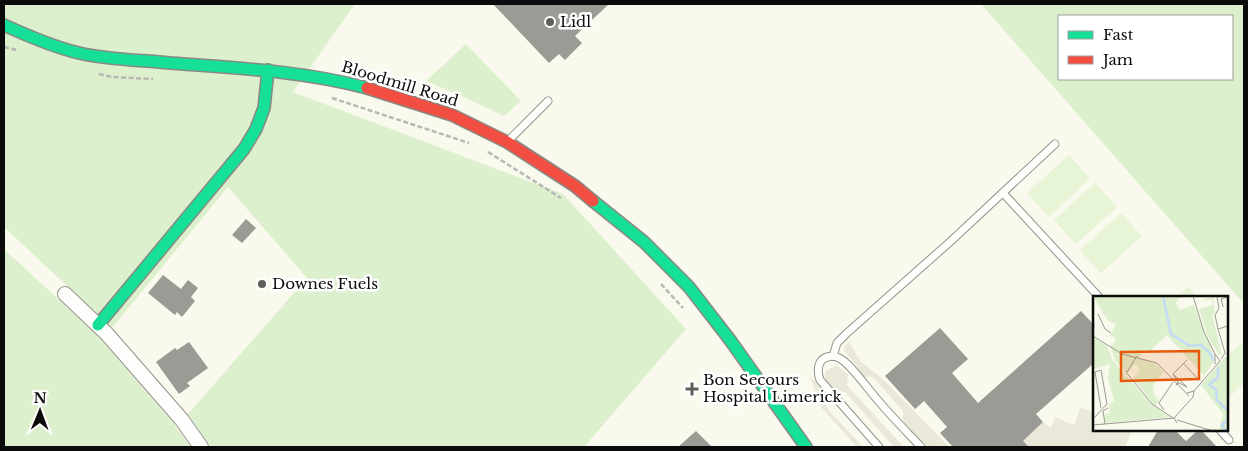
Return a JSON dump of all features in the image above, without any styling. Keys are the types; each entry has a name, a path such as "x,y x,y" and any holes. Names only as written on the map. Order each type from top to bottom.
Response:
{"street":[{"name":"Bloodmill Road","path":"4,25 31,37 79,53 123,59 268,70 351,84 452,115 507,142 576,186 644,242 689,287 730,340 806,447"},
{"path":"98,325 244,149 256,129 264,108 268,70"},
{"path":"65,294 107,334 182,420 201,447"}],"lane":[{"path":"507,142 548,101"},
{"path":"833,356 836,343 846,333 903,284 1055,144"},
{"path":"1003,193 1098,296"},
{"path":"878,447 820,380 818,373 820,362 828,357 837,356 846,362 921,447"},
{"path":"1221,431 1229,440"}],"path":[{"path":"4,47 22,52"},
{"path":"94,72 112,77 160,80"},
{"path":"326,96 478,146"},
{"path":"486,151 562,199"},
{"path":"659,282 686,311"}],"green space":[{"path":"4,4 355,4 293,92 563,194 686,329 584,447 211,447 188,414 307,278 228,187 112,328 4,227"},
{"path":"981,4 1244,4 1244,304"},
{"path":"466,44 521,101 504,116 426,81"},
{"path":"1069,155 1090,178 1049,217 1027,193"},
{"path":"1095,183 1117,207 1076,244 1054,220"},
{"path":"1121,213 1142,236 1101,273 1080,250"},
{"path":"4,249 97,335 174,424 190,447 4,447"},
{"path":"1188,287 1197,296 1178,296"},
{"path":"1241,343 1244,347 1244,383 1228,398 1228,355"}],"shaded area":[{"path":"849,342 861,362 883,379 949,447 926,447 903,421 903,411 873,377 862,377 857,366 843,349"},
{"path":"836,366 848,375 847,385 850,389 904,447 894,447 846,393 834,390 825,380 827,370"},
{"path":"810,376 825,394 826,406 830,412 863,447 857,447 821,407"},
{"path":"1081,407 1093,413 1093,431 1132,431 1125,447 1029,447 1023,441 1043,422 1051,428 1055,417 1074,425"}],"building":[{"name":"Lidl","path":"493,4 609,4 575,36 582,43 565,60 559,54 549,63"},
{"path":"246,219 256,228 242,243 232,235"},
{"path":"163,275 181,289 188,280 198,288 191,297 195,301 182,317 177,312 175,315 148,293"},
{"path":"1081,311 1093,324 1093,364 1036,414 1043,422 1023,441 1029,447 953,447 940,433 947,427 924,401 915,409 885,376 940,328 968,359 952,373 978,403"},
{"path":"189,342 208,368 187,383 190,386 179,394 156,362 175,348 177,350"},
{"path":"696,431 712,447 678,447"},
{"path":"1157,431 1176,431 1186,441 1197,431 1202,431 1217,447 1148,447"}],"traffic: fast":[{"path":"4,25 69,51 90,55 270,71 343,82 367,88"},
{"path":"98,325 244,149 256,129 264,108 268,70"},
{"path":"593,201 644,242 689,287 730,340 806,447"}],"traffic: jam":[{"path":"367,88 452,115 507,142 575,186 593,201"}],"place":[{"name":"Lidl","path":"550,22"},
{"name":"Downes Fuels","path":"262,284"},
{"name":"Bon Secours Hospital Limerick","path":"692,389"}]}
